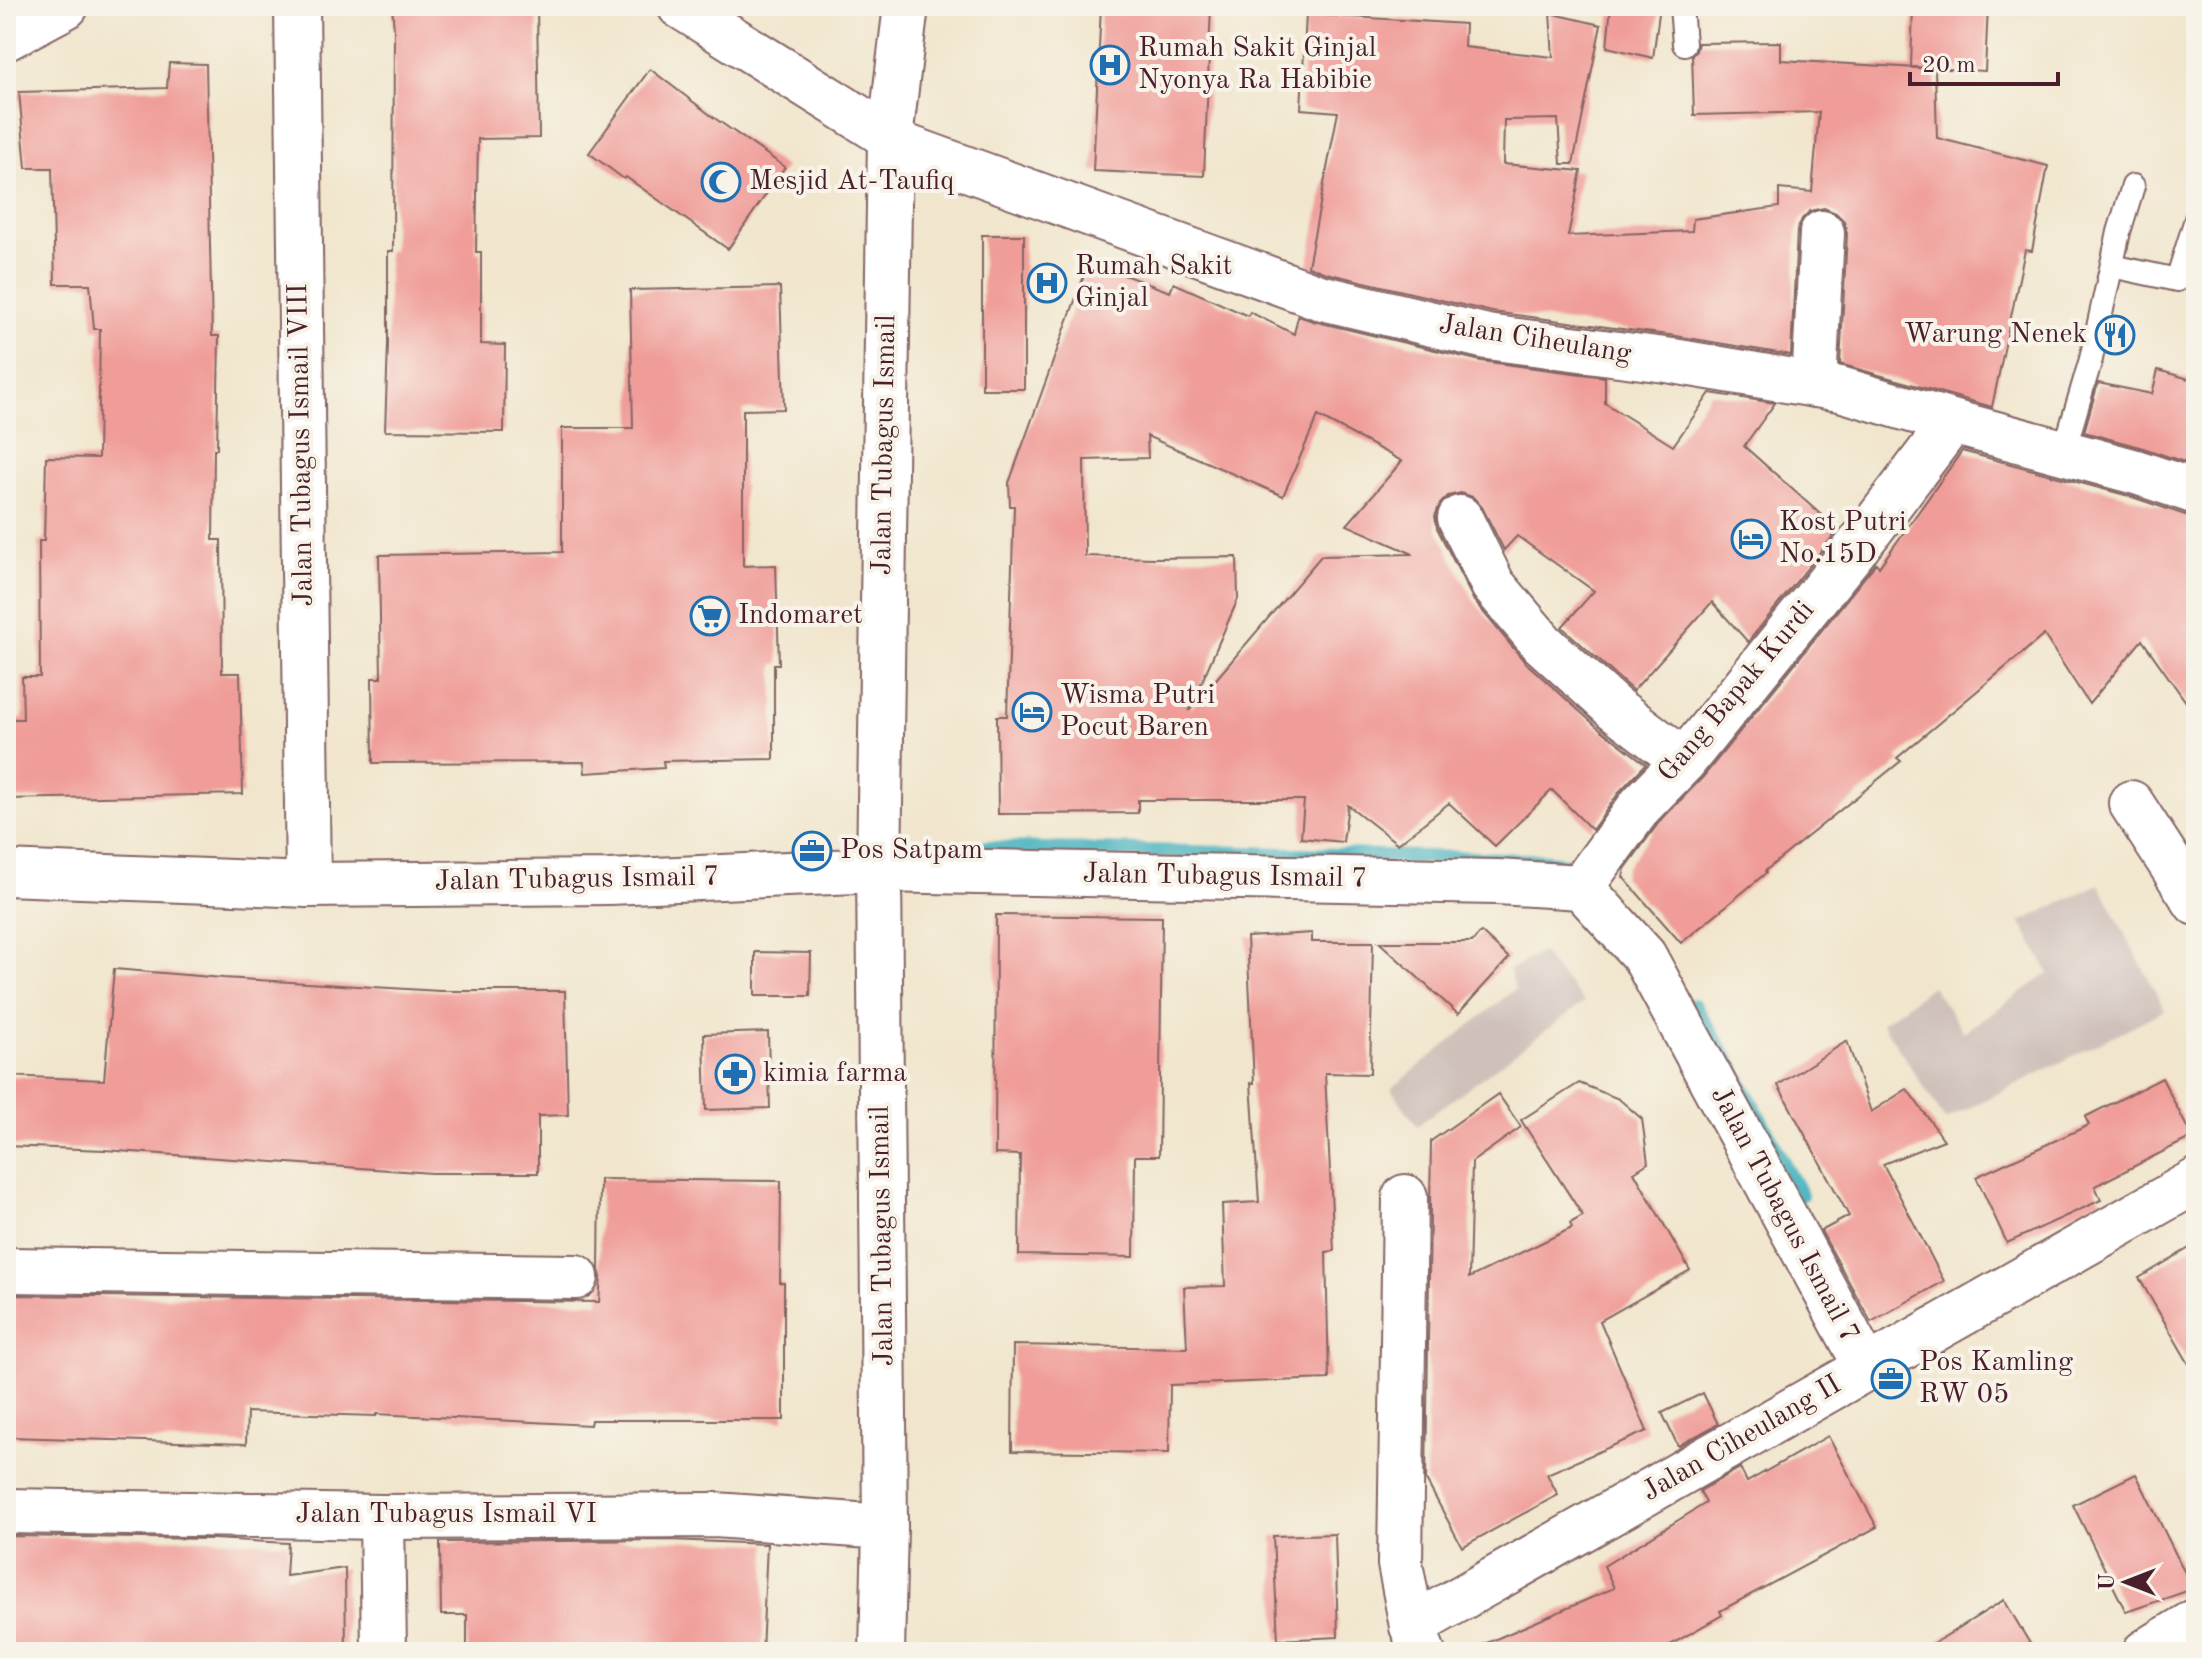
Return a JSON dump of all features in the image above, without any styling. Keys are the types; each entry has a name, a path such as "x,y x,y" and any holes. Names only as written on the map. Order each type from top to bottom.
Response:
{"street":[{"path":"6,38 66,6"},
{"name":"Jalan Tubagus Ismail VIII","path":"297,6 308,885"},
{"name":"Jalan Ciheulang","path":"680,6 904,146 1319,297 1487,337 1673,361 1840,389 2064,451 2196,492"},
{"name":"Jalan Tubagus Ismail","path":"882,1652 885,1527 879,870 890,138 906,6"},
{"path":"1814,385 1822,233"},
{"name":"Gang Bapak Kurdi","path":"1581,887 1641,805 1684,761 1869,532 1952,422"},
{"path":"1460,518 1493,585 1542,643 1613,707 1684,761"},
{"path":"2131,803 2196,903"},
{"name":"Jalan Tubagus Ismail 7","path":"6,873 308,885 609,882 879,870 1481,882 1581,887 1644,956 1867,1368"},
{"name":"Jalan Ciheulang II","path":"1418,1639 1867,1368 2196,1181"},
{"path":"1405,1197 1400,1564 1418,1639"},
{"path":"6,1270 576,1277"},
{"name":"Jalan Tubagus Ismail VI","path":"6,1511 382,1517 715,1515 885,1527"},
{"path":"382,1517 384,1652"},
{"path":"2145,1652 2196,1621"}],"lane":[{"path":"1681,6 1684,44"},
{"path":"2064,451 2091,359 2119,232 2133,186"},
{"path":"2112,266 2177,280 2196,219"}],"shaded area":[{"path":"2099,884 2165,1010 1945,1120 1882,1023 1932,986 1964,1032 2049,973 2020,922"},
{"path":"1541,952 1584,1002 1417,1126 1391,1089 1515,989 1510,970"}],"building":[{"path":"392,6 537,6 539,138 478,139 476,252 481,252 481,344 505,345 504,432 385,431 388,251 393,251"},
{"path":"1101,6 1211,6 1204,176 1093,171"},
{"path":"1611,6 1660,6 1653,58 1607,47"},
{"path":"1913,6 1988,6 1985,71 1911,67"},
{"path":"1550,13 1601,25 1573,164 1561,164 1558,119 1504,120 1503,164 1581,171 1568,236 1692,231 1693,219 1779,207 1779,189 1812,192 1819,112 1694,115 1692,55 1698,43 1781,42 1781,60 1935,69 1937,138 2048,166 2032,251 2025,250 1992,407 1840,364 1847,234 1844,221 1824,208 1810,211 1797,231 1791,355 1676,336 1492,312 1326,273 1308,266 1338,112 1301,109 1306,14 1465,24 1464,47 1553,57"},
{"path":"169,63 206,64 212,336 219,336 213,540 221,540 222,673 240,673 243,794 6,799 6,719 23,719 22,677 40,677 39,541 44,541 46,457 98,458 100,329 94,329 90,284 55,284 52,168 26,168 19,92 167,88"},
{"path":"650,69 785,167 728,249 589,153"},
{"path":"982,235 1024,235 1024,389 982,389"},
{"path":"1089,262 1170,292 1174,283 1248,316 1250,312 1294,334 1298,316 1481,361 1605,377 1605,403 1673,446 1710,393 1775,403 1744,446 1838,530 1748,642 1712,602 1633,691 1562,627 1594,591 1517,536 1504,550 1482,507 1473,497 1461,493 1448,496 1435,516 1437,528 1474,601 1525,662 1596,726 1646,764 1621,790 1592,830 1552,790 1495,846 1449,803 1398,844 1348,805 1343,842 1301,838 1304,800 1138,800 1138,813 998,814 997,716 1007,716 1014,506 1010,506 1009,483","holes":["1318,416 1402,461 1347,525 1413,554 1321,556 1189,711 1238,599 1237,557 1085,556 1084,460 1148,458 1147,436 1283,496"]},
{"path":"780,287 784,409 743,410 743,566 776,565 779,664 774,664 774,759 663,761 664,768 585,773 584,762 373,763 372,678 381,678 379,555 562,552 562,428 633,428 630,290"},
{"path":"2158,370 2196,381 2196,466 2084,432 2098,383 2152,394"},
{"path":"1962,451 2196,516 2196,716 2142,640 2089,704 2044,635 1897,758 1901,761 1681,943 1623,877 1625,869 1660,821 1703,777 1876,563 1879,567"},
{"path":"996,915 1162,917 1159,1156 1135,1156 1134,1257 1019,1255 1020,1155 995,1154"},
{"path":"1481,932 1509,958 1458,1014 1379,942 1472,942"},
{"path":"1312,933 1312,942 1373,942 1370,1074 1325,1073 1334,1251 1326,1252 1329,1379 1170,1385 1169,1453 1012,1451 1013,1345 1187,1348 1184,1287 1225,1286 1222,1204 1259,1202 1251,1083 1254,1083 1247,937"},
{"path":"755,952 811,953 810,996 755,996"},
{"path":"114,969 440,991 565,991 568,1115 538,1116 538,1173 432,1173 6,1146 6,1076 104,1080"},
{"path":"768,1032 770,1108 706,1110 704,1034"},
{"path":"1847,1041 1871,1112 1907,1089 1944,1140 1883,1164 1944,1281 1871,1322 1821,1231 1849,1216 1778,1085"},
{"path":"2162,1078 2192,1137 2095,1186 2101,1200 2007,1243 1976,1177 2089,1125 2085,1117"},
{"path":"1579,1083 1619,1099 1642,1119 1648,1163 1634,1172 1690,1270 1600,1321 1647,1431 1547,1474 1558,1495 1462,1547 1426,1480 1431,1141 1498,1094 1521,1127 1472,1162 1469,1278 1572,1228 1570,1223 1583,1216 1521,1120"},
{"path":"600,1179 781,1181 784,1420 591,1420 590,1425 376,1414 247,1412 246,1444 9,1437 14,1295 599,1302"},
{"path":"2196,1244 2196,1376 2139,1278"},
{"path":"1703,1393 1718,1424 1678,1446 1662,1413"},
{"path":"1828,1436 1877,1527 1720,1611 1722,1615 1658,1652 1466,1652 1614,1588 1604,1566 1706,1503 1700,1491 1740,1468 1747,1482"},
{"path":"2136,1474 2193,1589 2126,1612 2073,1505"},
{"path":"1335,1534 1338,1637 1278,1640 1273,1536"},
{"path":"6,1536 288,1543 286,1576 345,1568 346,1652 6,1652"},
{"path":"670,1540 767,1544 762,1652 467,1652 467,1615 441,1615 440,1542"},
{"path":"2004,1600 2035,1652 1920,1652"}],"waterway":[{"path":"908,846 1483,858 1548,861 1578,867"},
{"path":"1694,1005 1730,1062 1801,1195"}],"place":[{"name":"Rumah Sakit Ginjal Nyonya Ra Habibie","path":"1110,65"},
{"name":"Mesjid At-Taufiq","path":"721,182"},
{"name":"Rumah Sakit Ginjal","path":"1047,283"},
{"name":"Warung Nenek","path":"2115,335"},
{"name":"Kost Putri No.15D","path":"1751,539"},
{"name":"Indomaret","path":"710,616"},
{"name":"Wisma Putri Pocut Baren","path":"1032,712"},
{"name":"Pos Satpam","path":"812,851"},
{"name":"kimia farma","path":"735,1074"},
{"name":"Pos Kamling RW 05","path":"1891,1379"}]}
